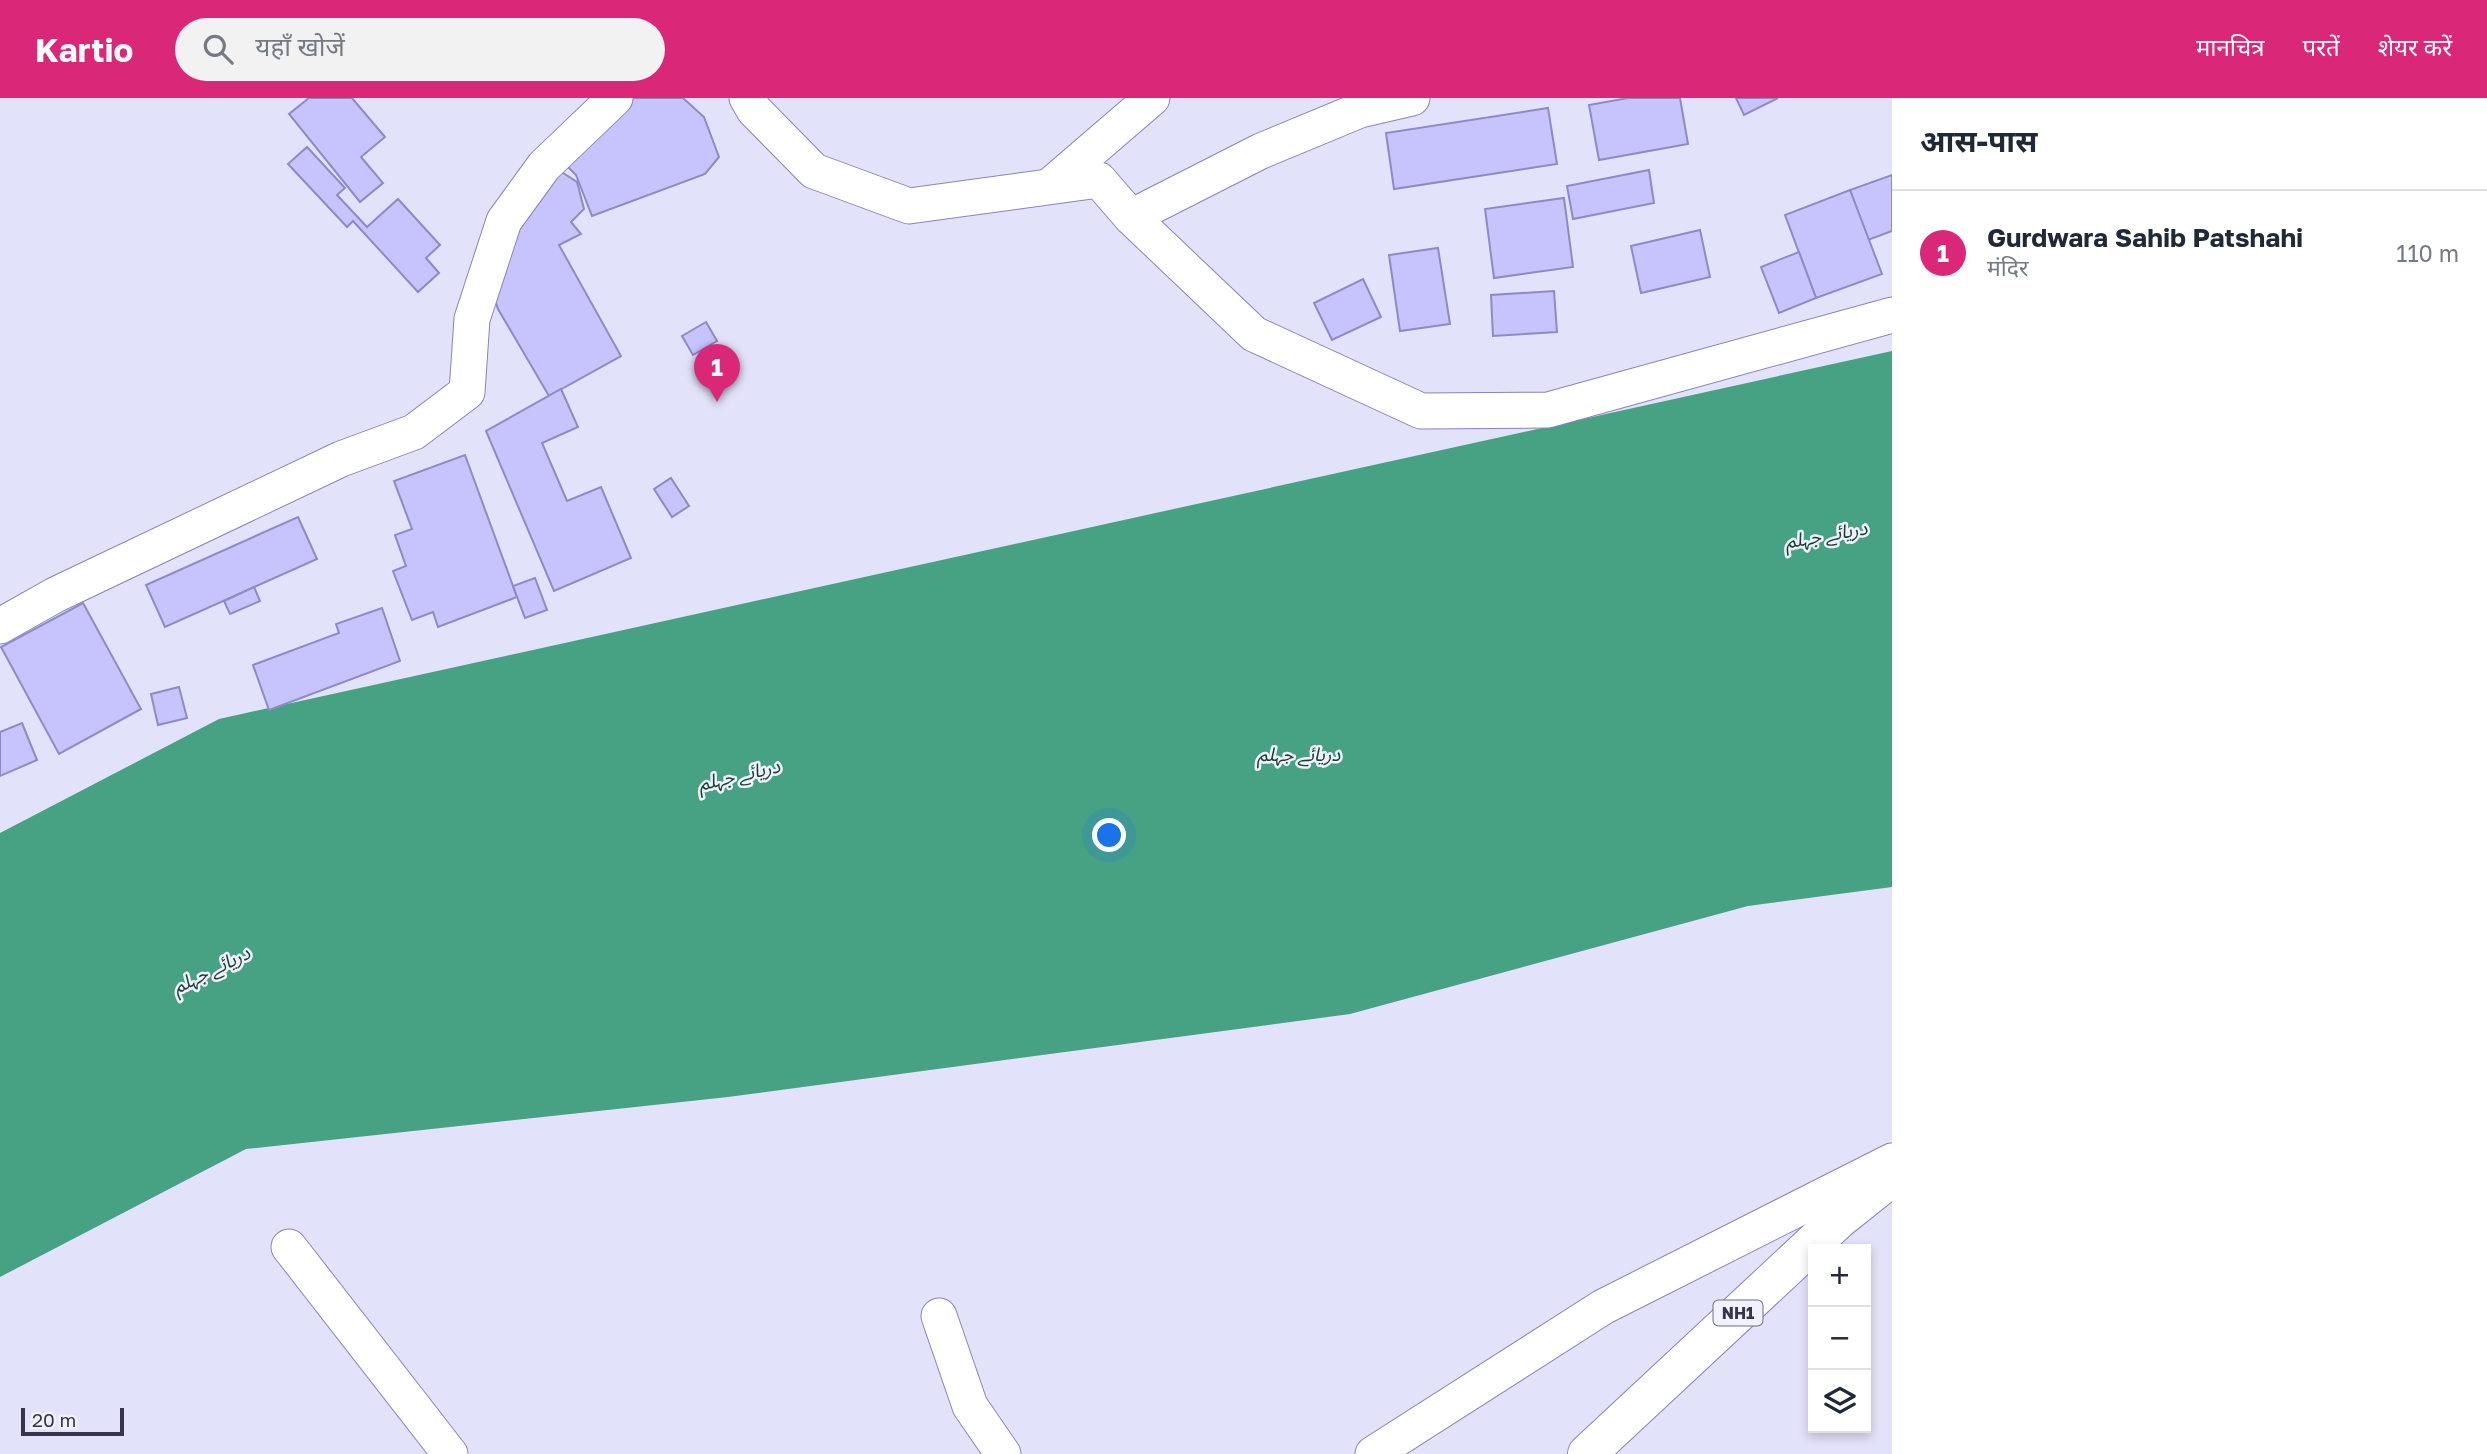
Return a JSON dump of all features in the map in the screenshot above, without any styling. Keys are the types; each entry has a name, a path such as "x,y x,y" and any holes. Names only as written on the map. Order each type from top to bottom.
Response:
{"highway":[{"name":"NH1","path":"1587,1454 1838,1220 1892,1177"}],"street":[{"path":"0,626 55,595 328,465 414,432 467,392 472,319 504,221 544,166 615,98"},
{"path":"747,98 754,110 814,171 909,206 1099,180 1131,217 1254,334 1421,411 1548,410 1892,315"},
{"path":"1051,185 1152,98"},
{"path":"1131,217 1261,151 1360,110 1412,98"},
{"path":"1373,1454 1603,1307 1892,1161"},
{"path":"289,1247 438,1450"},
{"path":"939,1317 970,1406 1003,1454"}],"water":[{"name":"دریائے جہلم","path":"1892,351 1892,887 1748,906 1350,1014 728,1097 246,1149 0,1277 0,833 219,719"}],"building":[{"path":"309,98 352,98 385,137 361,157 383,183 360,202 289,114"},
{"path":"621,98 683,98 704,117 719,157 705,174 592,216 576,175 565,164"},
{"path":"1628,98 1680,98 1688,144 1599,160 1589,105"},
{"path":"1736,98 1778,98 1744,115"},
{"path":"1548,108 1557,164 1394,189 1386,133"},
{"path":"307,147 345,188 337,195 367,227 398,199 440,245 426,258 439,273 418,292 353,221 347,227 288,164"},
{"path":"1649,170 1654,203 1573,219 1567,186"},
{"path":"560,171 577,182 584,209 571,222 581,234 559,245 621,356 549,396 498,309 489,283 515,227"},
{"path":"1892,175 1892,231 1868,240 1850,190"},
{"path":"1850,190 1882,274 1816,298 1785,215"},
{"path":"1564,198 1573,267 1494,278 1485,209"},
{"path":"1700,230 1710,277 1641,293 1631,246"},
{"path":"1438,248 1450,324 1400,331 1389,255"},
{"path":"1799,252 1816,298 1779,313 1761,267"},
{"path":"1363,279 1381,317 1332,340 1314,303"},
{"path":"1554,291 1557,332 1493,336 1491,295"},
{"path":"706,322 717,341 693,355 682,336"},
{"path":"561,389 578,427 542,443 567,501 601,487 631,558 554,591 486,431"},
{"path":"465,455 517,597 438,627 433,612 412,620 393,571 406,566 395,535 412,529 394,481"},
{"path":"671,478 689,506 672,517 654,489"},
{"path":"298,517 317,559 165,627 146,585"},
{"path":"535,578 547,610 525,618 513,586"},
{"path":"254,587 260,601 230,614 224,601"},
{"path":"83,603 141,709 59,754 1,647"},
{"path":"382,608 400,661 269,710 253,665 339,633 336,624"},
{"path":"179,687 187,718 158,725 151,694"},
{"path":"22,723 37,760 0,776 0,732"}],"place":[{"name":"Gurdwara Sahib Patshahi","path":"717,402"}]}
